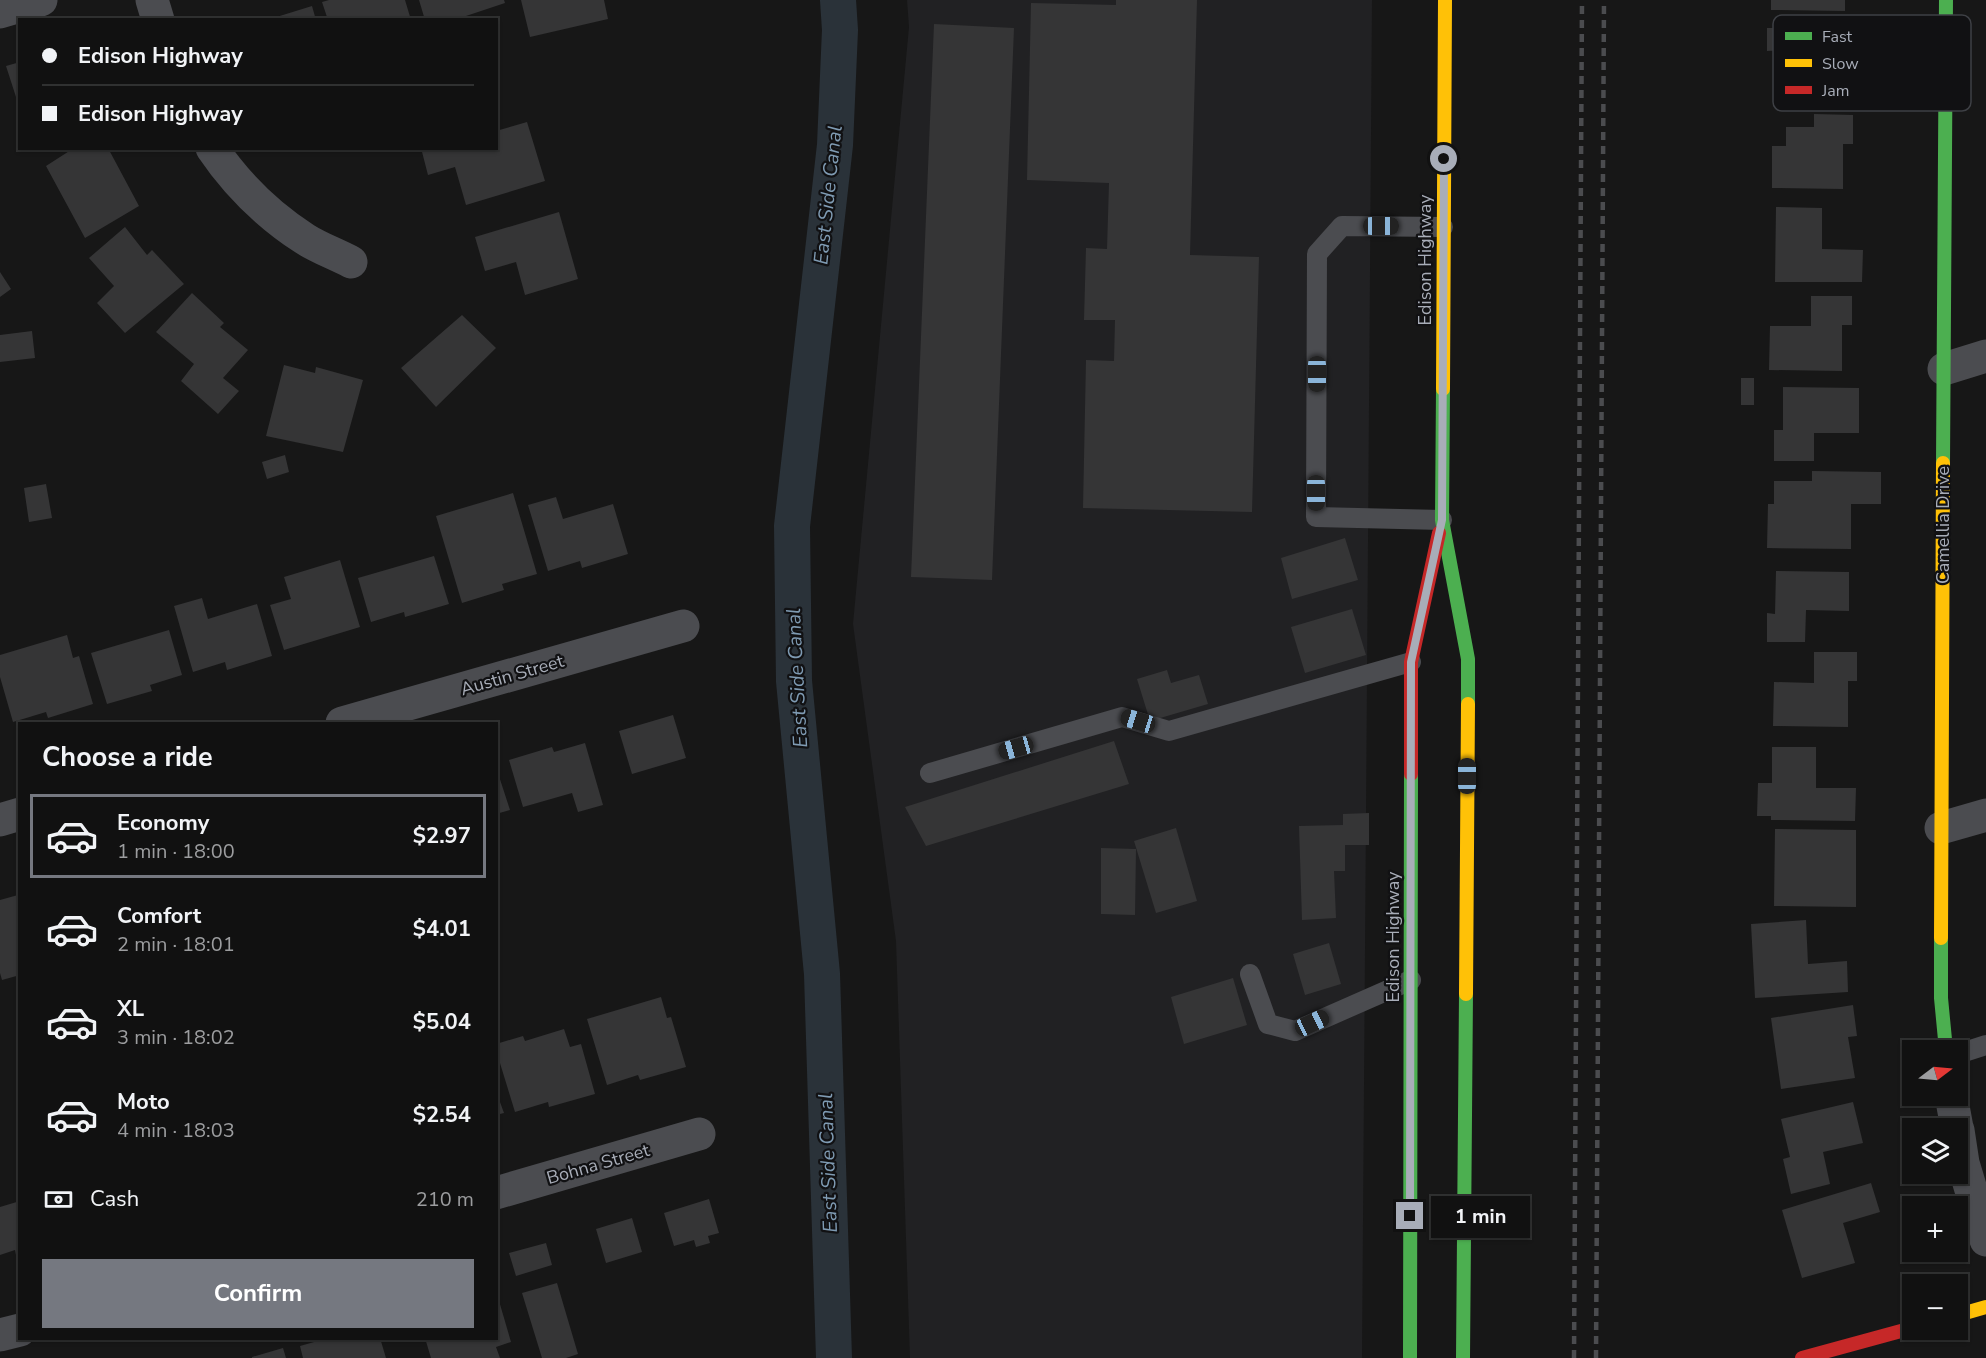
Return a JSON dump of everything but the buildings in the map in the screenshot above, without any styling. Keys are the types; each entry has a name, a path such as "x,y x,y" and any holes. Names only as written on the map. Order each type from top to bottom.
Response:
{"main road":[{"name":"Edison Highway","path":"1445,0 1442,520 1468,659 1463,1358"},
{"name":"Camellia Drive","path":"1946,0 1946,15"},
{"name":"Camellia Drive","path":"1945,111 1941,828 1941,998 1945,1040"},
{"name":"Edison Highway","path":"1410,1358 1411,662 1442,520"},
{"path":"1968,1312 1986,1307"},
{"path":"1802,1358 1902,1331"}],"street":[{"path":"0,12 41,0"},
{"path":"152,0 157,18"},
{"path":"213,150 229,173 262,208 306,239 351,262"},
{"path":"1944,369 1986,356"},
{"name":"Austin Street","path":"346,722 683,627"},
{"path":"0,820 18,815"},
{"path":"1941,828 1986,815"},
{"name":"Bohna Street","path":"498,1192 699,1134"},
{"path":"1968,1177 1986,1240"},
{"path":"0,1335 18,1330"}],"lane":[{"path":"1442,520 1316,517 1317,254 1342,226 1443,227"},
{"path":"930,773 1122,717 1169,731 1411,662"},
{"path":"1250,974 1268,1024 1295,1031 1411,981"},
{"path":"1968,1051 1986,1045"}],"shaded area":[{"path":"907,0 1372,0 1362,1358 910,1358 896,941 853,624 909,27"}],"waterway":[{"name":"East Side Canal","path":"834,1358 822,974 794,681 792,526 835,145 840,30 838,0"}],"railway":[{"path":"1574,1358 1582,0"},
{"path":"1596,1358 1604,0"}],"traffic: fast":[{"path":"1946,0 1946,15"},
{"path":"1943,463 1945,111"},
{"path":"1443,389 1442,520 1468,659 1468,704"},
{"path":"1410,1358 1411,774"},
{"path":"1941,938 1941,998 1945,1040"},
{"path":"1463,1358 1466,994"}],"traffic: slow":[{"path":"1443,389 1445,0"},
{"path":"1941,938 1943,463"},
{"path":"1466,994 1468,704"},
{"path":"1968,1312 1986,1307"}],"traffic: jam":[{"path":"1411,774 1411,662 1439,533"},
{"path":"1802,1358 1902,1331"}],"route":[{"path":"1410,1216 1411,662 1442,520 1444,159"}]}
